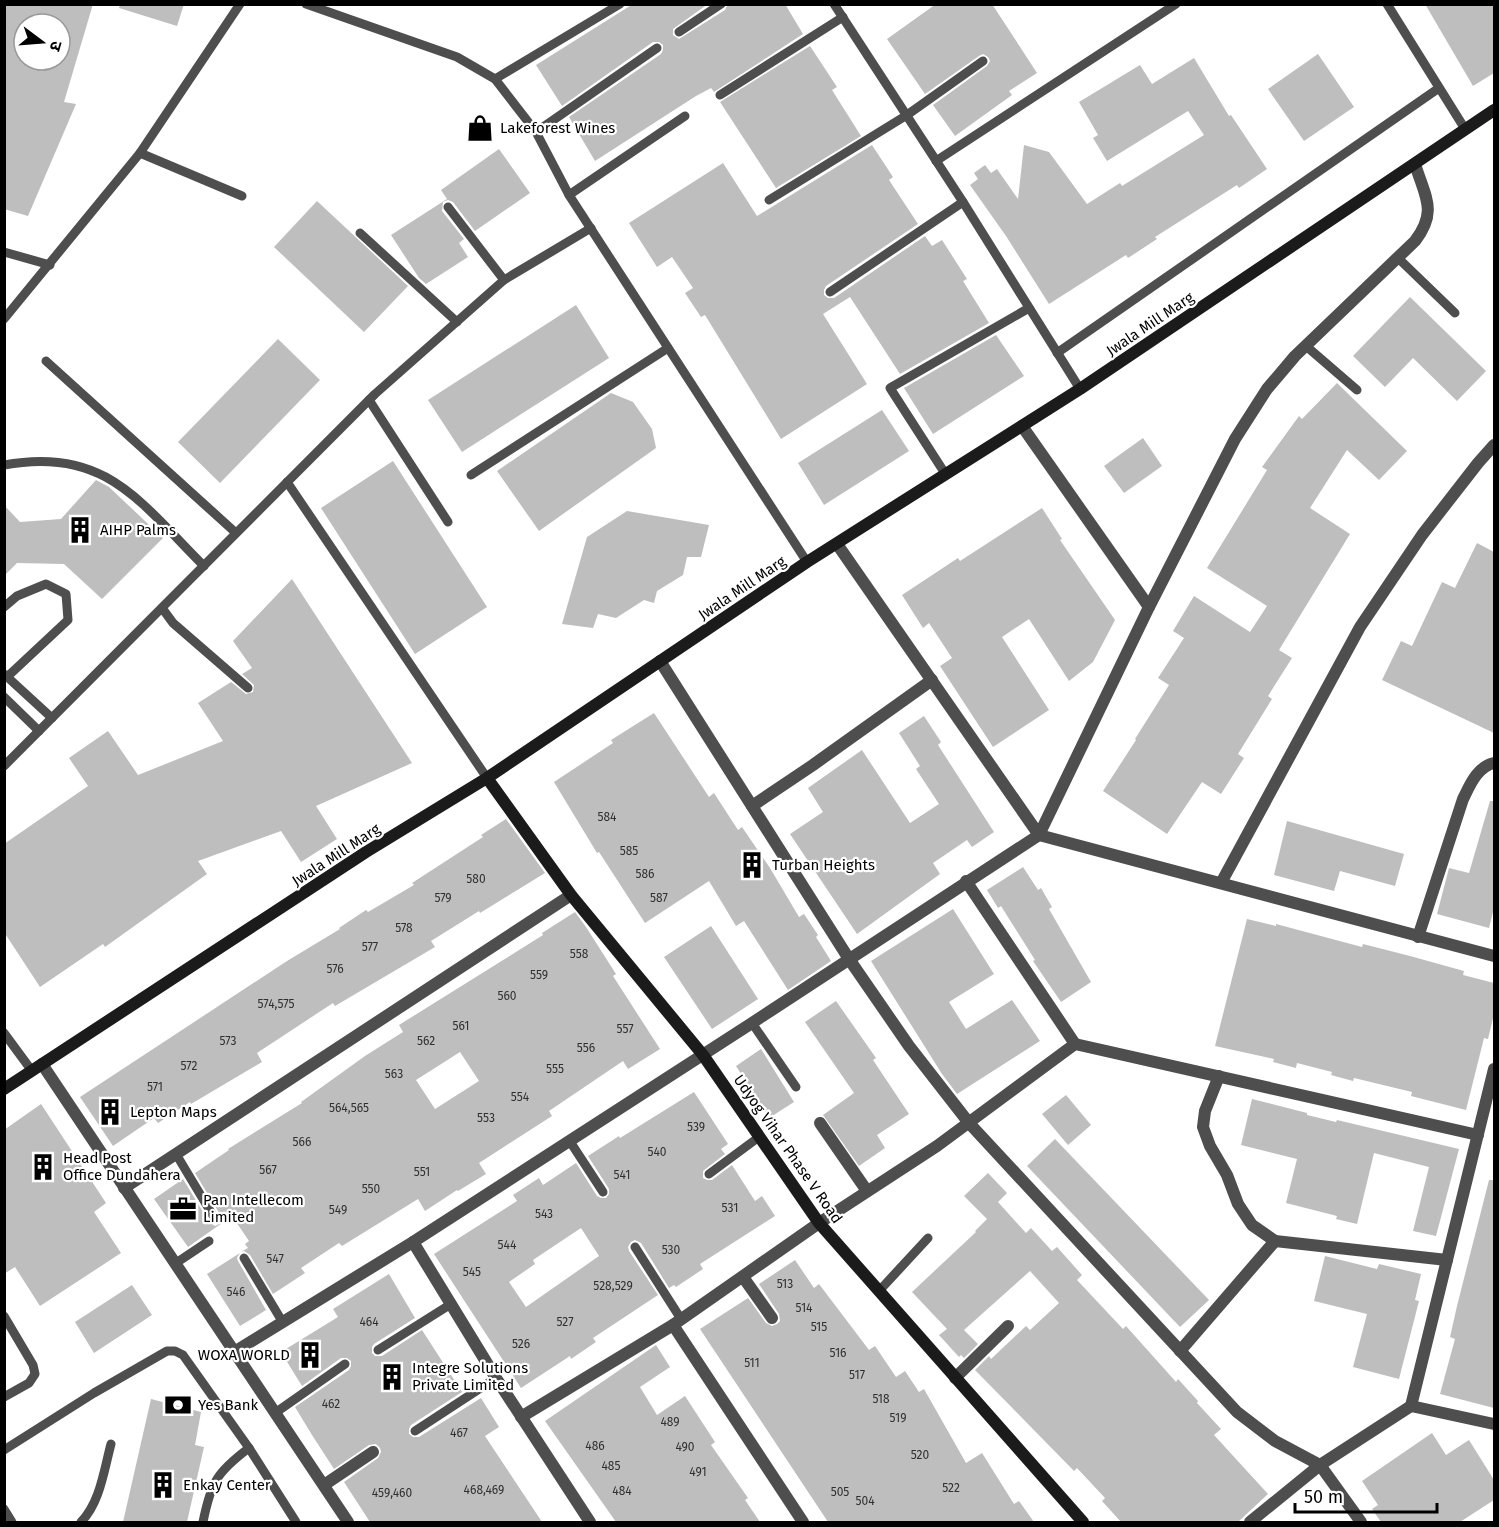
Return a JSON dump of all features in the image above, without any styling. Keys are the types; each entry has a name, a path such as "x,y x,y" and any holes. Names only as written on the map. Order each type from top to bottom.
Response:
{"street":[{"name":"Jwala Mill Marg","path":"4,1089 366,852 487,778 807,562 1080,389 1494,110"},
{"path":"234,1352 413,1242 1039,835 1149,607 1235,439 1267,389 1306,346 1398,258 1425,228 1430,212 1414,164"},
{"path":"1022,426 1149,607"},
{"path":"1221,883 1359,627 1422,535 1494,445"},
{"path":"837,544 1039,835 1494,956"},
{"path":"660,661 849,959 909,1046 969,1123 1237,1412 1275,1441 1320,1464 1362,1522"},
{"path":"752,806 932,680"},
{"path":"1418,937 1462,799 1473,779 1488,765 1494,763"},
{"name":"Udyog Vihar Phase V Road","path":"487,778 571,895 702,1054 819,1223 1083,1522"},
{"path":"966,881 1076,1044 1478,1135"},
{"path":"124,1188 571,895"},
{"path":"521,1417 677,1322 819,1223 969,1123 1076,1044"},
{"path":"37,1068 176,1263 348,1522"},
{"path":"1250,1522 1320,1464 1411,1406 1494,1069"},
{"path":"1219,1076 1205,1111 1203,1127 1227,1175 1238,1204 1252,1225 1275,1241 1447,1260"},
{"path":"820,1123 867,1191"},
{"path":"1180,1351 1275,1241"},
{"path":"413,1242 496,1378 590,1522"},
{"path":"743,1277 772,1318"},
{"path":"677,1322 804,1522"},
{"path":"956,1378 1008,1326"},
{"path":"1411,1406 1494,1424"},
{"path":"324,1485 374,1452"}],"lane":[{"path":"4,319 140,153 240,4"},
{"path":"306,4 457,57 495,79 536,132 569,195 807,562"},
{"path":"495,79 620,4"},
{"path":"679,32 721,4"},
{"path":"834,4 908,115 1080,389"},
{"path":"936,161 1176,4"},
{"path":"1387,4 1465,129"},
{"path":"720,95 843,17"},
{"path":"536,132 657,48"},
{"path":"769,200 908,115 983,61"},
{"path":"1057,353 1439,88"},
{"path":"569,195 686,116"},
{"path":"140,153 242,196"},
{"path":"830,292 963,202"},
{"path":"448,207 504,280"},
{"path":"4,766 369,400 504,280 591,228"},
{"path":"360,233 457,322"},
{"path":"4,252 50,265"},
{"path":"1398,258 1455,313"},
{"path":"946,475 890,388 1029,308"},
{"path":"1306,346 1357,390"},
{"path":"471,475 668,348"},
{"path":"46,361 236,533"},
{"path":"369,400 447,522"},
{"path":"4,465 26,461 62,462 98,471 128,490 204,566"},
{"path":"287,482 487,778"},
{"path":"4,607 17,596 46,584 66,594 68,620 6,675 52,718"},
{"path":"162,608 173,623 248,688"},
{"path":"4,698 39,731"},
{"path":"752,1023 796,1087"},
{"path":"4,1033 37,1068"},
{"path":"708,1174 759,1137"},
{"path":"569,1140 603,1192"},
{"path":"176,1154 215,1219"},
{"path":"879,1291 928,1238"},
{"path":"176,1263 209,1241"},
{"path":"635,1247 677,1322"},
{"path":"244,1258 282,1321"},
{"path":"378,1350 451,1304"},
{"path":"4,1316 33,1365 35,1374 29,1383 4,1397"},
{"path":"4,1450 94,1393 167,1351 175,1351 183,1354 249,1448 296,1522"},
{"path":"275,1413 345,1364"},
{"path":"416,1431 496,1378"},
{"path":"81,1522 88,1515 96,1499 111,1444"},
{"path":"203,1522 214,1480 227,1464 249,1448"},
{"path":"4,1509 12,1522"}],"building":[{"path":"4,4 93,4 64,102 76,104 28,216 4,209"},
{"path":"120,4 184,4 177,26 119,8"},
{"path":"633,4 708,4 673,29 673,35 679,39 725,10 728,4 785,4 803,34 714,92 711,88 696,96 595,161 569,117 661,54 663,45 653,42 562,106 536,65"},
{"path":"936,4 992,4 1037,73 1009,91 1012,95 955,136 933,105 987,66 990,61 988,57 983,54 979,56 925,94 887,39"},
{"path":"1425,4 1494,4 1494,73 1473,86"},
{"path":"810,46 837,87 832,90 861,136 776,188 720,102"},
{"path":"1318,54 1354,107 1304,141 1268,89"},
{"path":"1194,58 1229,116 1231,115 1267,169 1239,188 1237,185 1155,237 1157,239 1128,258 1126,255 1049,304 970,185 978,179 974,173 985,165 991,173 997,169 1018,199 1024,145 1049,152 1087,204 1120,183 1122,186 1204,135 1188,111 1107,161 1093,138 1098,135 1079,102 1140,65 1152,84"},
{"path":"872,145 893,177 889,180 918,224 826,286 824,295 834,298 925,236 932,246 942,240 967,279 963,281 989,323 900,374 850,297 823,314 867,384 781,439 705,315 701,317 685,293 693,288 672,257 657,267 629,223 723,163 757,216"},
{"path":"499,149 530,193 475,231 453,202 448,200 443,202 442,211 464,239 459,243 468,257 426,284 419,278 391,235 447,199 441,190"},
{"path":"317,201 408,286 364,332 274,247"},
{"path":"1410,297 1486,371 1457,401 1413,358 1385,387 1353,356"},
{"path":"576,305 609,358 462,452 428,400"},
{"path":"996,335 1024,376 933,434 904,388"},
{"path":"278,339 320,380 220,483 178,442"},
{"path":"1337,383 1407,451 1379,480 1347,450 1310,508 1350,534 1279,650 1292,658 1268,696 1272,699 1238,754 1244,758 1221,794 1202,782 1167,834 1103,791 1169,685 1158,678 1184,638 1173,631 1194,596 1250,632 1267,606 1207,568 1267,470 1262,467 1299,416 1302,419"},
{"path":"611,393 633,402 652,429 656,448 539,531 497,471"},
{"path":"882,410 909,451 824,505 798,463"},
{"path":"1143,438 1162,466 1124,493 1104,466"},
{"path":"393,461 487,607 415,654 321,508"},
{"name":"AIHP Palms","path":"96,480 109,487 163,538 102,599 64,564 17,563 4,576 4,505 20,522 61,519"},
{"path":"1042,508 1062,539 1060,540 1115,620 1093,662 1069,681 1029,619 1002,637 1049,710 993,747 940,666 952,658 929,623 923,628 902,595 958,558 960,561"},
{"path":"627,511 709,525 701,557 687,557 683,575 657,591 654,603 644,600 616,618 598,614 593,628 562,624 587,537"},
{"path":"1477,543 1494,552 1494,733 1382,680 1401,641 1412,646 1442,582 1455,588"},
{"path":"292,579 412,763 316,806 337,839 301,862 281,831 198,861 207,874 105,947 103,944 40,987 4,932 4,844 88,786 69,758 108,731 138,775 223,741 198,703 231,682 246,694 253,692 254,685 242,674 252,668 233,641"},
{"path":"654,713 709,797 714,793 738,830 742,827 799,917 804,914 818,935 816,937 831,961 788,990 744,921 736,926 709,881 645,923 599,852 597,853 554,782 613,743 611,740"},
{"path":"924,716 941,742 938,745 994,832 972,847 967,840 933,863 940,874 857,934 790,834 823,812 808,788 862,750 910,823 939,804 916,769 920,766 899,733"},
{"path":"1490,801 1494,801 1494,908 1489,928 1437,914 1449,868 1469,873"},
{"path":"506,819 545,873 431,941 435,947 335,1006 333,1003 257,1053 262,1062 191,1104 190,1102 158,1123 154,1118 113,1146 80,1097 366,910 368,912 414,885 412,883 483,837 481,835"},
{"path":"1287,821 1404,854 1395,886 1340,871 1334,891 1274,875"},
{"path":"1023,867 1038,890 1041,888 1052,907 1049,909 1091,982 1061,1002 1033,961 1035,960 1001,906 998,908 987,890"},
{"path":"953,909 994,974 949,1002 966,1029 1012,1000 1040,1041 957,1094 871,961"},
{"path":"575,912 616,974 613,976 660,1049 628,1069 623,1061 549,1111 552,1116 479,1163 486,1174 425,1211 418,1199 342,1246 339,1243 301,1268 305,1273 273,1294 250,1255 244,1251 241,1252 248,1248 245,1244 249,1241 232,1216 188,1247 154,1199 183,1179 209,1222 215,1226 219,1224 221,1216 195,1173 228,1149 302,1103 365,1056 403,1032 399,1025 543,935 542,933","holes":["460,1052 479,1081 435,1109 416,1080"]},
{"path":"1247,919 1276,926 1276,924 1362,947 1363,944 1410,956 1464,971 1463,975 1494,983 1494,1014 1488,1039 1484,1038 1466,1110 1411,1096 1412,1092 1354,1078 1353,1081 1331,1075 1332,1072 1297,1063 1296,1068 1273,1062 1274,1059 1215,1046"},
{"path":"711,926 758,999 712,1029 664,957"},
{"path":"836,1001 876,1058 873,1060 909,1114 877,1135 885,1148 859,1166 823,1115 854,1093 805,1022"},
{"path":"761,1049 794,1102 769,1118 736,1066"},
{"path":"694,1092 728,1144 721,1149 725,1154 703,1171 703,1178 712,1180 732,1165 755,1201 762,1196 775,1216 700,1264 703,1269 676,1287 674,1285 669,1288 641,1243 635,1240 631,1242 628,1247 629,1251 658,1295 593,1338 596,1342 571,1359 570,1356 521,1388 434,1254 517,1201 513,1195 539,1178 543,1185 576,1163 597,1196 606,1198 609,1189 588,1156 619,1136 620,1138","holes":["581,1228 599,1256 526,1307 509,1282 535,1264 533,1260"]},
{"path":"1066,1095 1091,1125 1068,1145 1042,1114"},
{"path":"1252,1099 1307,1113 1307,1115 1459,1149 1436,1236 1413,1231 1429,1167 1374,1153 1357,1224 1336,1219 1337,1216 1286,1203 1297,1159 1241,1145"},
{"name":"Head Post Office Dundahera","path":"41,1104 106,1203 94,1212 121,1253 40,1306 15,1267 4,1274 4,1130"},
{"path":"1055,1139 1209,1300 1180,1327 1027,1166"},
{"path":"988,1173 1007,1193 998,1202 1026,1233 1031,1228 1052,1251 1057,1247 1082,1275 1077,1280 1123,1329 1126,1326 1176,1382 1178,1379 1198,1401 1197,1403 1221,1429 1214,1435 1268,1494 1238,1522 1121,1522 1102,1501 1105,1498 1077,1468 1074,1471 975,1370 989,1356 991,1359 1026,1326 1030,1330 1059,1303 1030,1271 964,1330 978,1344 964,1358 961,1355 959,1357 939,1335 947,1329 912,1292 987,1219 964,1196"},
{"path":"1489,1180 1494,1180 1494,1408 1440,1394 1455,1339 1450,1337 1457,1306"},
{"path":"240,1253 238,1261 266,1310 240,1326 207,1274"},
{"path":"1325,1256 1377,1269 1379,1264 1421,1274 1415,1300 1419,1301 1399,1379 1353,1367 1367,1314 1314,1301"},
{"path":"795,1260 814,1288 819,1284 869,1350 875,1346 896,1377 905,1371 919,1392 924,1389 966,1463 982,1453 1014,1504 1019,1501 1034,1522 828,1522 700,1329 748,1298 766,1323 772,1326 777,1324 780,1321 779,1314 759,1284"},
{"path":"389,1274 415,1318 374,1344 372,1353 375,1356 382,1356 422,1330 462,1392 411,1425 409,1434 419,1437 481,1398 499,1427 485,1436 542,1522 370,1522 344,1482 378,1458 380,1448 376,1444 369,1445 334,1469 312,1435 295,1407 349,1370 351,1361 341,1358 302,1386 281,1352 338,1317 333,1309"},
{"path":"132,1285 152,1315 94,1353 75,1322"},
{"path":"656,1345 670,1367 640,1387 657,1415 685,1396 715,1442 711,1445 748,1498 745,1500 760,1522 616,1522 545,1421"},
{"name":"Enkay Center","path":"151,1399 201,1412 195,1445 204,1447 187,1522 123,1522"},
{"path":"1432,1433 1446,1455 1469,1440 1494,1480 1494,1500 1460,1522 1381,1522 1372,1509 1378,1505 1362,1481"}],"place":[{"name":"Lakeforest Wines","path":"480,128"},
{"name":"AIHP Palms","path":"80,530"},
{"name":"Turban Heights","path":"752,865"},
{"name":"Lepton Maps","path":"110,1112"},
{"name":"Head Post Office Dundahera","path":"43,1167"},
{"name":"Pan Intellecom Limited","path":"183,1209"},
{"name":"WOXA WORLD","path":"310,1355"},
{"name":"Integre Solutions Private Limited","path":"392,1377"},
{"name":"Yes Bank","path":"178,1405"},
{"name":"Enkay Center","path":"163,1485"}]}
